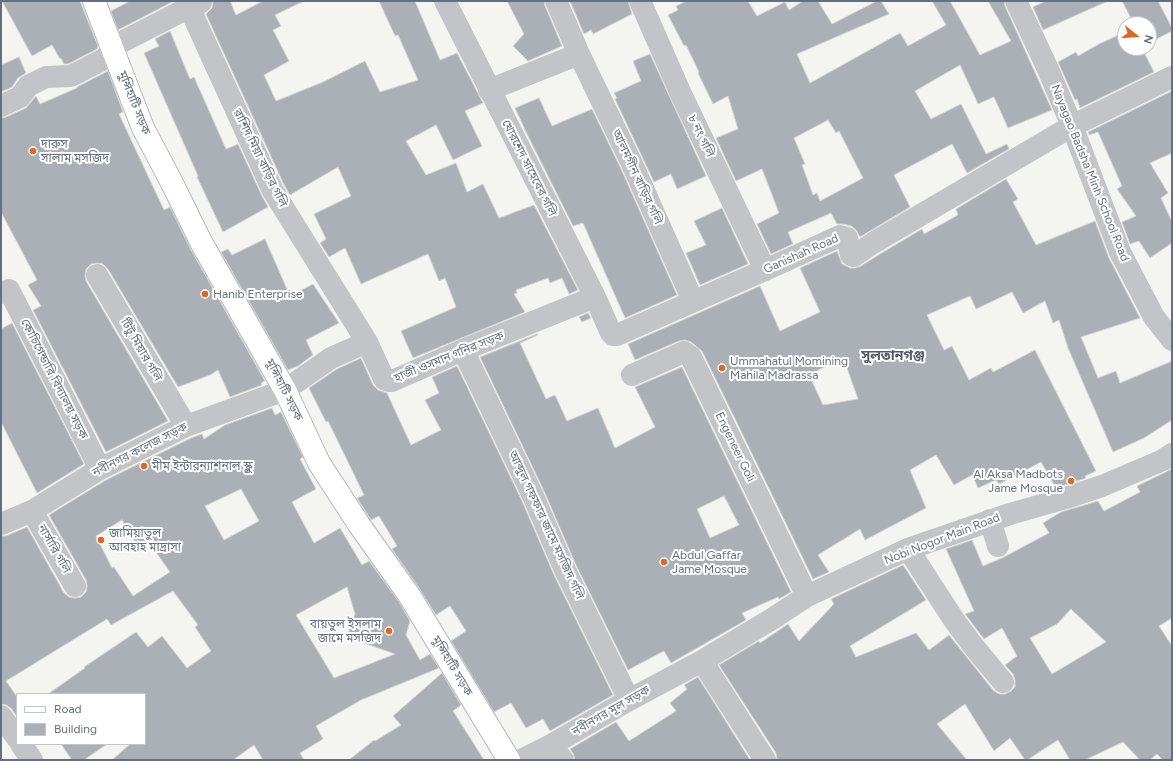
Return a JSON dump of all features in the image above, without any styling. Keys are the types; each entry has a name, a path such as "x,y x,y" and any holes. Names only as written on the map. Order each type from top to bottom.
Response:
{"street":[{"name":"মুন্সিহাটি সড়ক","path":"94,1 143,128 201,242 286,390 319,463 360,526 410,595 509,760"},
{"name":"খোরশেদ সাহেবের গলি","path":"445,1 613,335"},
{"name":"আলমগীন বাড়ির গলি","path":"556,1 579,54 633,166 693,301"},
{"name":"৮ নং গলি","path":"640,1 681,94 765,270"},
{"name":"Nayagao Badsha Minh School Road","path":"1016,1 1048,68 1072,126 1120,252 1154,317 1172,340"},
{"path":"1,106 20,98 28,86 46,77 71,76 106,58 112,47 194,4"},
{"name":"রাশিদ মিয়া বাড়ির গলি","path":"194,4 273,191 367,342"},
{"path":"489,90 579,54"},
{"path":"1072,126 1172,77"},
{"name":"Ganishah Road","path":"613,335 617,335 840,236 847,238 851,255 854,256 872,243 1072,126"},
{"name":"টিটু মিয়ার গলি","path":"97,274 186,426"},
{"name":"কোচিগেন্ডারি বিদ্যালয় সড়ক","path":"5,291 100,469"},
{"name":"হাজী ওসমান গনির সড়ক","path":"367,342 384,380 388,382 595,297"},
{"path":"286,390 332,358 367,342"},
{"name":"আব্দুল গফফার জামে মসজিদ গলি","path":"463,350 533,496 565,570 629,700"},
{"name":"Engeneer Goli","path":"632,375 684,352 692,357 807,596"},
{"name":"নবীনগর কলেজ সড়ক","path":"1,524 32,511 100,469 186,426 286,390"},
{"name":"Nobi Nogor Main Road","path":"702,661 807,596 908,549 990,520 1102,486 1163,460 1172,454"},
{"name":"নার্সারি গলি","path":"32,511 75,586"},
{"path":"990,520 998,546"},
{"path":"908,549 966,636 1003,682"},
{"path":"702,661 764,760"},
{"name":"নবীনগর মূল সড়ক","path":"521,760 557,753 629,700 702,661"},
{"path":"1,716 16,737"},
{"path":"22,745 32,760"}],"building":[{"path":"2,1 80,1 98,46 97,49 68,64 64,64 52,45 32,56"},
{"path":"130,1 174,1 118,30 111,11"},
{"path":"230,1 236,15 263,1 304,1 275,15 281,26 273,30 289,61 264,75 276,101 323,82 365,61 380,92 418,80 398,35 395,36 379,1 415,1 440,60 457,53 483,103 465,111 482,146 453,160 436,125 406,141 426,175 456,163 467,192 483,184 499,218 534,205 578,290 569,294 562,278 550,283 548,278 516,290 517,293 514,294 525,312 413,358 401,331 456,307 445,278 439,281 428,254 361,284 345,248 329,257 320,243 326,239 314,214 351,196 338,167 290,195 284,185 206,14 212,8 213,2"},
{"path":"507,1 544,1 562,46 528,61 513,46 524,34"},
{"path":"570,1 628,1 632,14 593,34 591,30 584,34"},
{"path":"687,1 748,1 757,16 785,2 789,10 803,1 818,1 832,24 877,1 881,1 889,14 797,54 810,83 900,33 908,46 946,25 932,1 950,1 980,55 1011,41 988,1 1004,1 1052,110 1008,128 994,97 978,104 960,65 915,91 931,119 961,104 986,154 1007,144 1009,149 967,173 952,144 894,175 910,207 860,237 856,230 851,226 837,224 831,213 788,232 793,244 771,254 757,224 779,213 762,169 736,181 716,138 738,129 728,96 713,104 686,45 684,46 668,15 678,10 676,6","holes":["828,120 836,133 839,131 863,178 820,201 817,193 813,195 802,165 805,164 794,138"]},
{"path":"1046,1 1108,1 1043,30 1033,7"},
{"path":"1122,1 1158,1 1172,28 1172,31 1157,39 1157,16 1130,16"},
{"path":"170,31 190,79 194,77 226,149 238,144 268,207 223,232 197,177 198,176 144,53 159,46 155,39"},
{"path":"1117,36 1117,56 1146,56 1154,72 1080,108 1058,62 1076,52 1078,56"},
{"path":"650,54 706,176 677,189 671,174 654,182 615,99 617,98 614,93 641,81 633,61"},
{"path":"19,57 26,73 18,78 12,87 1,92 1,65"},
{"path":"108,71 123,112 119,114 164,210 170,207 190,248 265,381 261,383 262,385 230,397 218,370 210,375 178,387 108,269 103,264 91,264 86,269 86,281 168,421 106,452 33,310 41,306 28,285 37,280 1,212 1,118 26,108 36,96 40,104 77,88"},
{"path":"1172,91 1172,153 1150,163 1168,193 1161,198 1172,222 1172,243 1150,258 1139,241 1130,244 1122,222 1136,216 1117,189 1122,186 1098,132 1089,135 1088,132"},
{"path":"539,98 552,126 592,109 622,171 677,295 625,318 583,223 573,226 515,108"},
{"path":"1006,179 1018,199 1013,202 1036,245 1095,221 1109,258 1140,318 1081,337 1098,378 1116,371 1120,383 1172,361 1172,420 1144,438 1113,452 1068,348 1059,320 1053,323 1045,301 1023,313 1012,292 976,309 970,296 927,315 944,350 952,346 969,380 991,368 993,372 1035,350 1096,471 1085,476 1086,478 1056,488 1041,462 999,484 996,480 978,488 972,475 954,485 936,455 910,470 926,508 865,540 860,529 818,555 829,572 813,579 702,351 691,342 685,340 679,341 635,360 628,344 760,286 780,331 820,312 800,268 837,251 842,264 850,268 861,266 922,229 924,234 958,215 956,209","holes":["843,357 858,399 823,405 809,375"]},
{"path":"722,208 748,264 700,285 686,253 706,245 694,221"},
{"path":"265,239 290,296 313,284 339,323 306,340 313,355 298,366 288,370 221,252 228,249 232,255"},
{"path":"588,313 591,318 582,322 579,317"},
{"path":"12,323 84,464 37,493 1,422 1,329"},
{"path":"537,334 538,335 520,343 546,399 555,395 567,421 598,408 615,448 655,427 635,387 682,367 791,592 779,599 778,597 742,613 746,620 671,663 664,651 628,670 576,565 544,491 480,357","holes":["724,496 739,525 710,538 697,509"]},
{"path":"361,358 373,385 378,390 387,393 411,445 441,430 425,400 439,393 432,377 457,366 522,501 554,575 613,695 550,731 543,719 526,728 511,703 494,712 451,641 466,631 450,606 436,615 392,549 397,546 379,516 371,520 357,498 364,495 328,421 326,422 309,388 337,369"},
{"path":"272,408 275,415 281,412 303,457 300,459 316,489 292,502 314,543 340,528 362,565 369,561 399,602 410,621 406,635 420,660 430,654 439,668 361,700 316,726 323,739 300,753 304,760 263,760 254,745 233,760 112,760 129,745 146,745 146,693 49,693 85,668 84,667 136,632 148,647 162,636 187,668 211,651 195,627 198,625 173,591 111,625 107,619 6,681 16,696 16,716 11,708 1,704 1,536 6,536 27,527 64,593 69,597 81,597 86,592 86,580 49,515 106,480 191,438 202,434 204,439 225,425","holes":["241,489 259,521 224,540 205,506","122,520 138,547 148,541 170,572 133,596 114,567 112,568 96,536","347,587 355,614 347,637 395,654 334,678 296,615"]},
{"path":"1172,469 1172,618 1159,626 1172,646 1172,760 1163,760 1157,754 1150,760 1140,760 1123,742 1085,760 1070,760 1058,740 1025,760 1010,738 994,751 965,704 937,724 967,760 777,760 776,753 719,665 759,641 760,643 788,624 799,641 834,604 831,599 903,565 926,600 850,646 856,657 916,633 929,650 949,635 993,690 999,694 1005,694 1015,687 1015,680 1013,674 1005,665 1017,656 1002,628 984,639 965,614 974,611 946,549 972,540 983,566 1002,558 1049,533 1043,523 1061,512 1098,501 1104,511 1140,492 1137,486","holes":["1071,609 1106,642 1052,674 1030,638 1057,624"]},
{"path":"442,673 461,705 453,711 484,760 349,760 374,740 375,741 401,725 393,716"},
{"path":"698,677 750,760 575,760 570,749 616,722 629,741 676,711 670,703 687,689 684,685"},
{"path":"62,745 106,745 84,760 72,760"}],"place":[{"name":"দারুস সালাম মসজিদ","path":"33,151"},
{"name":"Hanib Enterprise","path":"205,294"},
{"name":"Ummahatul Momining Mahila Madrassa","path":"722,368"},
{"name":"মীম ইন্টারন্যাশনাল স্কুল","path":"144,466"},
{"name":"Al Aksa Madbots Jame Mosque","path":"1071,481"},
{"name":"জামিয়াতুল আবহাহ মাদ্রাসা","path":"101,540"},
{"name":"Abdul Gaffar Jame Mosque","path":"664,562"},
{"name":"বায়তুল ইসলাম জামে মসজিদ","path":"389,631"}],"district":[{"name":"সুলতানগঞ্জ","path":"893,356"}]}
